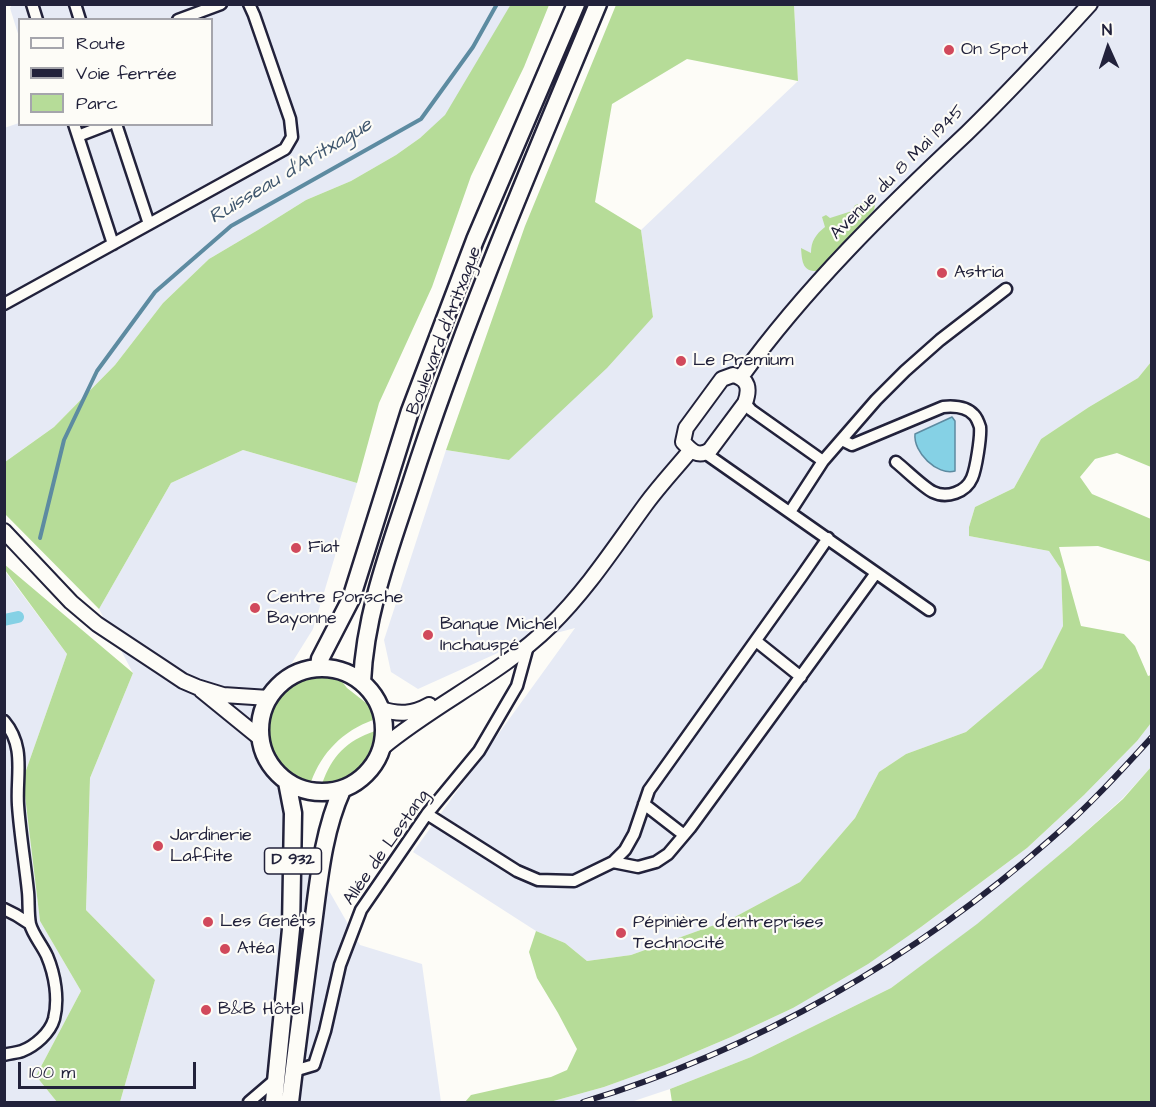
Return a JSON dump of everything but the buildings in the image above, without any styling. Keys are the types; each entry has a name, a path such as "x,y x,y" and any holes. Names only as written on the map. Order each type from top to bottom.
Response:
{"main road":[{"name":"Boulevard d'Aritxague","path":"319,668 320,659 351,599 410,411 475,240 576,4"},
{"name":"Boulevard d'Aritxague","path":"362,682 363,657 373,607 384,566 434,413 498,243 598,4"},
{"name":"Avenue du 8 Mai 1945","path":"741,377 817,283 1090,4"},
{"path":"733,375 741,377 748,386 745,403 710,450 696,454 682,442 686,428 722,379 733,375"},
{"path":"383,747 405,729 528,646 549,627 568,607 648,501 690,451"},
{"path":"4,531 71,602 98,624 162,668 183,681 223,695 269,698"},
{"path":"334,669 362,682 371,691 381,709 385,736 375,766 360,780 342,790 315,792 304,790 287,782 269,763 260,738 260,724 269,698 281,683 306,670 334,669"},
{"path":"381,709 404,714 420,710 482,678"},
{"path":"197,687 260,738"},
{"name":"D 932","path":"274,1102 290,940 293,813 287,782"},
{"name":"D 932","path":"290,1102 325,841 342,790"}],"street":[{"path":"183,18 221,4"},
{"path":"4,304 285,148 292,137 290,119 249,4"},
{"path":"75,126 113,244"},
{"path":"78,136 104,126"},
{"path":"117,126 149,224"},
{"path":"790,512 823,461 876,400 940,340 1006,289"},
{"path":"745,403 751,411 823,461"},
{"path":"842,440 852,445 943,407 966,409 975,416 980,427 979,447 972,479 960,492 946,495 933,492 896,462"},
{"path":"705,453 929,610"},
{"path":"427,814 518,871 538,880 574,881 613,862 625,850 634,834 649,790 828,538"},
{"path":"613,862 638,867 656,862 668,854 876,573"},
{"path":"756,641 801,677"},
{"name":"Allée de Lestang","path":"294,1071 314,1065 325,1031 340,965 361,910 427,814 479,751 517,686 528,646"},
{"path":"4,721 17,742 19,755 18,803 30,924 47,957 54,982 56,1003 54,1020 49,1030 37,1042 22,1051 4,1055"},
{"path":"644,804 684,835"},
{"path":"4,909 30,924"},
{"path":"249,1102 277,1078"}],"shaded area":[{"path":"12,5 511,5 446,115 396,155 351,181 306,200 209,259 163,303 115,365 54,427 5,462 4,128 18,123 18,126 213,126 213,18 18,18 18,34 10,8"},
{"path":"794,5 1151,5 1151,362 1138,378 1041,439 1014,488 975,507 969,527 969,536 1049,551 1061,569 1063,626 1042,668 966,732 906,754 879,772 855,818 800,882 731,919 631,955 587,961 565,943 536,931 413,852 575,628 522,642 418,689 391,672 384,640 446,450 509,460 653,317 641,230 798,81"},
{"path":"243,450 357,483 313,629 260,714 292,835 328,889 360,945 422,964 441,1102 120,1102 155,980 86,910 90,778 133,673 99,609 171,483"},
{"path":"4,570 67,654 23,779 40,921 81,991 36,1076 57,1102 5,1102"},
{"path":"1151,723 1151,767 1123,798 978,924 891,988 751,1057 670,1089 631,1102 550,1102 604,1087 665,1065 793,1008 921,927 1027,848 1084,795 1137,741"}],"green space":[{"path":"511,4 549,5 524,67 471,176 432,287 379,403 357,483 243,450 171,483 99,609 5,514 5,462 54,427 115,365 163,303 209,259 306,200 351,181 420,138 445,115"},
{"path":"616,5 794,5 798,81 687,59 612,104 595,202 641,230 653,317 607,368 509,460 446,450 525,226"},
{"path":"867,202 875,205 874,210 817,271 808,270 803,261 801,248 811,253 815,238 825,227 822,217 826,215 830,218 852,211 855,205"},
{"path":"1151,362 1151,467 1117,453 1095,459 1080,477 1092,494 1151,519 1151,562 1098,546 1059,547 1081,626 1124,634 1135,646 1148,676 1151,675 1151,723 1137,741 1027,848 868,964 793,1008 665,1065 604,1087 550,1102 465,1102 471,1095 551,1077 567,1070 577,1049 537,978 529,952 536,931 565,943 587,961 631,955 731,919 800,882 855,818 879,772 906,754 966,732 1042,668 1063,626 1061,569 1049,551 969,536 969,527 975,507 1014,488 1041,439 1138,378"},
{"path":"4,564 133,673 90,778 86,910 155,980 120,1102 57,1102 36,1076 81,991 40,921 23,779 67,654 5,570"},
{"path":"324,676 340,679 347,688 370,706 373,720 352,730 335,744 321,761 311,782 288,771 275,757 270,746 268,723 271,711 283,691 300,680"},
{"path":"375,731 369,752 359,768 343,778 322,784 330,765 341,751 356,740"},
{"path":"1151,767 1151,1102 672,1102 670,1089 751,1057 891,988 977,924 1070,846 1123,799"}],"water":[{"path":"952,417 955,421 955,471 948,472 927,461 918,448 915,434"}],"waterway":[{"name":"Ruisseau d'Aritxague","path":"40,538 64,440 97,371 155,292 231,226 421,119 473,47 497,4"},
{"name":"Ruisseau d'Aritxague","path":"4,620 18,617"}],"railway":[{"path":"583,1102 647,1081 710,1056 772,1027 890,960 946,922 1052,838 1091,802 1152,737"}],"place":[{"name":"On Spot","path":"949,50"},
{"name":"Astria","path":"942,273"},
{"name":"Le Premium","path":"681,361"},
{"name":"Fiat","path":"296,548"},
{"name":"Centre Porsche Bayonne","path":"255,608"},
{"name":"Banque Michel Inchauspé","path":"428,635"},
{"name":"Jardinerie Laffite","path":"158,846"},
{"name":"Les Genêts","path":"208,922"},
{"name":"Pépinière d'entreprises Technocité","path":"621,933"},
{"name":"Atéa","path":"225,949"},
{"name":"B&B Hôtel","path":"206,1010"}]}
